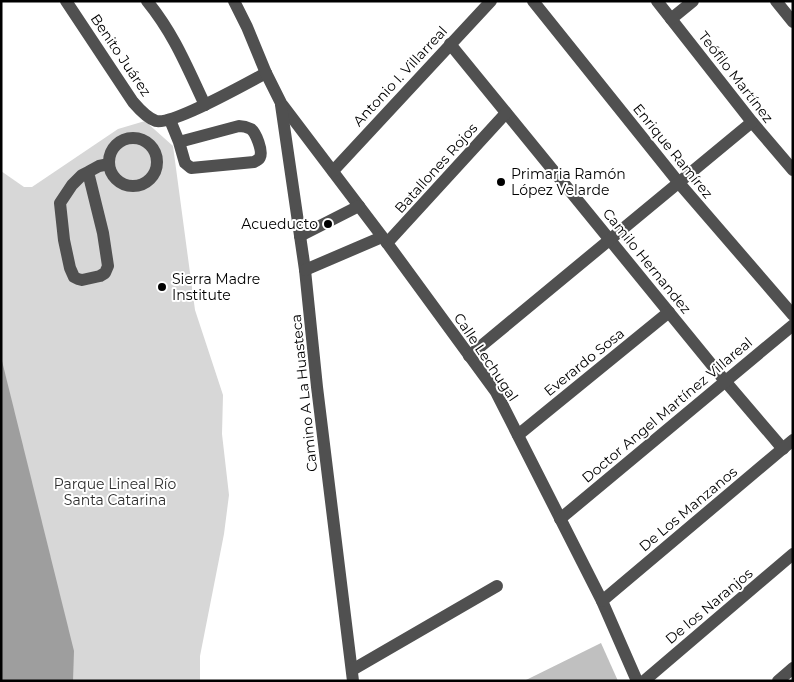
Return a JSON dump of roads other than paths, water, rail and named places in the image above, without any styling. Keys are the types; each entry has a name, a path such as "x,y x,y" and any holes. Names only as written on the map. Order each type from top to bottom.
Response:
{"street":[{"name":"Benito Juárez","path":"66,1 133,102 144,114 154,120"},
{"path":"147,1 160,17 177,45 205,105"},
{"path":"234,1 281,103"},
{"name":"Antonio I. Villarreal","path":"332,171 491,1"},
{"name":"Enrique Ramírez","path":"533,1 679,184 793,316"},
{"name":"Teófilo Martínez","path":"657,1 752,122 793,170"},
{"path":"671,19 693,1"},
{"path":"776,1 793,22"},
{"name":"Camilo Hernandez","path":"450,44 725,382 788,445"},
{"path":"141,139 154,120 170,120 205,105 266,73"},
{"name":"Calle Lechugal","path":"281,103 385,240 496,392 602,601 637,681"},
{"name":"Camino A La Huasteca","path":"281,103 305,270 317,387 352,676"},
{"name":"Batallones Rojos","path":"385,240 506,113"},
{"path":"170,120 185,163 191,168 254,162 260,156 259,146 254,134 251,129 245,126 179,142"},
{"path":"469,356 752,122"},
{"path":"127,138 141,139 147,142 155,152 157,166 151,178 139,185 125,185 114,177 109,164 111,151 120,141 127,138"},
{"path":"88,172 103,233 108,266 105,273 100,276 78,280 74,277 70,268 64,240 60,203 72,185 88,172 99,166 109,164"},
{"path":"300,236 359,206"},
{"path":"305,270 385,240"},
{"name":"Everardo Sosa","path":"518,435 669,312"},
{"name":"Doctor Angel Martínez Villareal","path":"560,519 793,325"},
{"name":"De Los Manzanos","path":"602,601 788,445"},
{"name":"De los Naranjos","path":"644,681 793,554"},
{"path":"352,676 497,586"},
{"path":"778,681 793,668"}],"place":[{"name":"Primaria Ramón López Velarde","path":"501,182"},
{"name":"Acueducto","path":"328,224"},
{"name":"Sierra Madre Institute","path":"162,287"}],"park label":[{"name":"Parque Lineal Río Santa Catarina","path":"115,492"}]}
